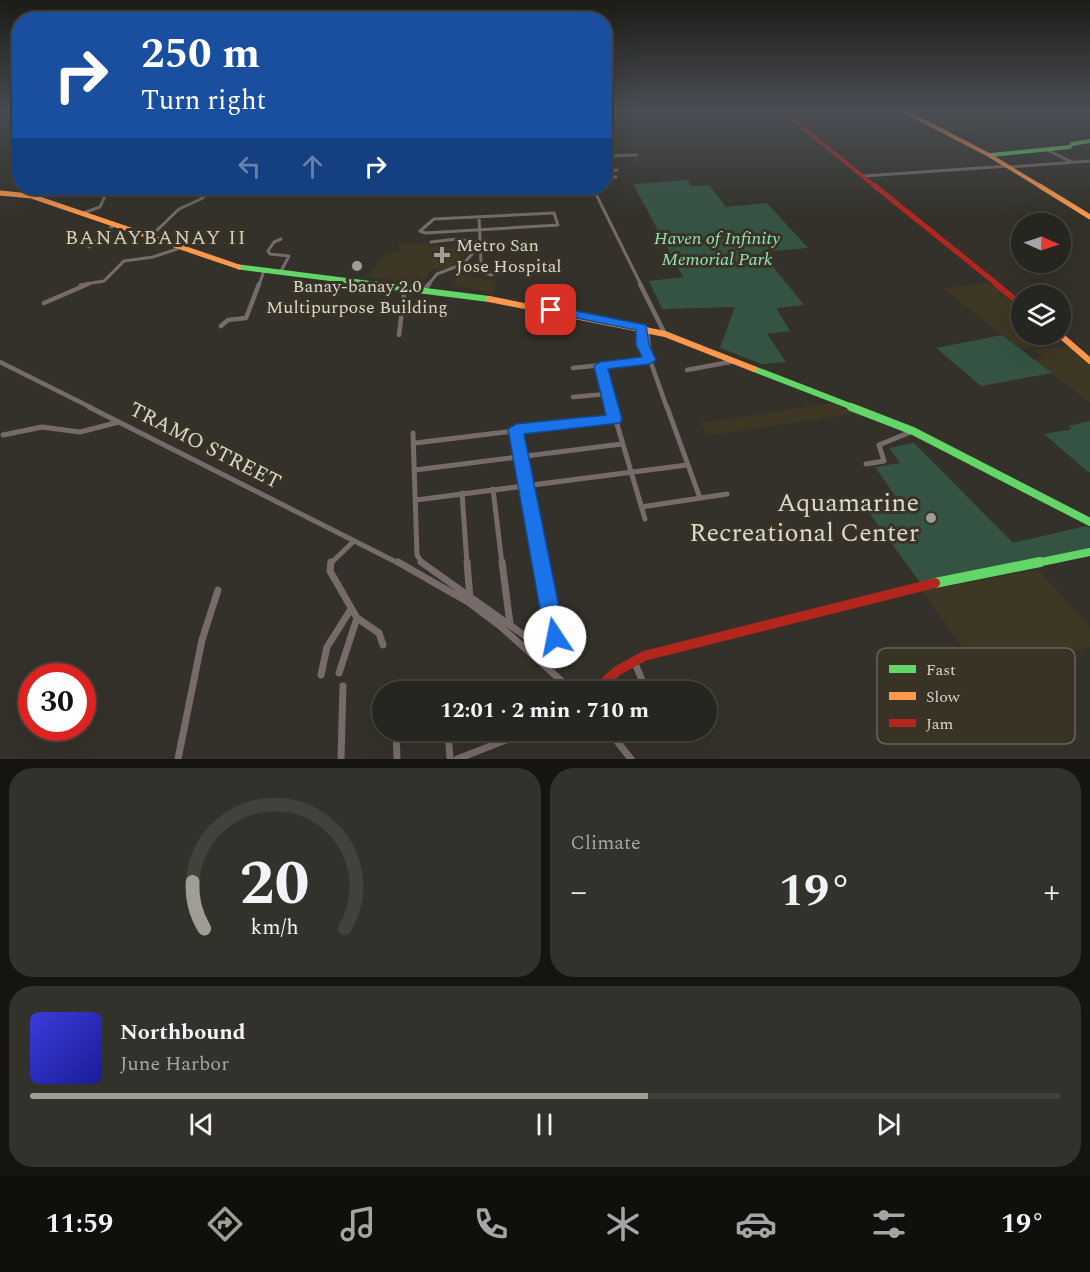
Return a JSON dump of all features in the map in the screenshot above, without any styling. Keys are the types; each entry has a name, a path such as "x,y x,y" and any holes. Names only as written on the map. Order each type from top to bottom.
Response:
{"main road":[{"path":"826,145 1011,296"},
{"path":"971,145 1009,166 1090,217"},
{"path":"990,155 1047,150 1069,145"},
{"path":"21,195 31,196 84,213 177,249 227,265 425,289 645,328 665,334 737,360 913,431 1090,522"},
{"path":"1071,344 1090,361"},
{"path":"606,681 617,670 634,662 920,586 1090,552"}],"street":[{"path":"1047,150 1073,162"},
{"path":"612,156 637,155"},
{"path":"864,176 1090,161"},
{"path":"612,170 617,170"},
{"path":"149,238 179,209 206,195"},
{"path":"596,195 665,334"},
{"path":"84,213 100,207 105,196"},
{"path":"554,213 558,225 425,233 420,231 432,220 479,217 554,213"},
{"path":"479,217 482,230 481,265 475,271 492,275"},
{"path":"89,247 114,225"},
{"path":"280,273 289,256 270,254 267,251 274,242 281,239"},
{"path":"430,242 457,239 482,243"},
{"path":"425,289 437,274 463,264 482,243"},
{"path":"44,303 80,285 104,281 124,261 153,257 177,249"},
{"path":"221,326 228,320 246,318 264,271"},
{"path":"399,335 405,286"},
{"path":"645,328 647,351 700,498"},
{"path":"573,368 650,360"},
{"path":"687,370 720,366 737,360"},
{"name":"TRAMO STREET","path":"0,362 394,560 468,602 500,626 562,681"},
{"path":"600,366 645,519"},
{"path":"573,397 607,394"},
{"path":"415,443 516,429 615,419"},
{"path":"3,435 42,427 80,432 119,422"},
{"path":"413,433 417,555 420,562 559,660 516,429"},
{"path":"866,464 884,461 885,458 879,445 913,431"},
{"path":"415,470 622,444"},
{"path":"416,500 687,465"},
{"path":"493,489 510,624"},
{"path":"462,493 470,598"},
{"path":"641,507 727,494"},
{"path":"354,541 329,567 357,618 379,633 383,645"},
{"path":"178,759 201,640 218,590"},
{"path":"321,675 327,643 342,626 351,609"},
{"path":"339,674 357,618"},
{"path":"634,662 642,681"},
{"path":"341,759 343,686"},
{"path":"396,741 397,759"},
{"path":"449,741 450,759"},
{"path":"457,759 504,741"},
{"path":"617,741 631,759"}],"shaded area":[{"path":"398,242 469,249 452,269 432,269 422,283 367,277 387,252 400,253"},
{"path":"459,275 496,281 494,293 450,285"},
{"path":"989,283 1011,301 1011,342 943,288"},
{"path":"1015,345 1045,345 1020,349"},
{"path":"1068,345 1090,365 1090,403 1034,360 1044,358 1034,350"},
{"path":"832,403 858,413 706,436 701,423"},
{"path":"1038,570 1090,627 1090,647 1075,651 1075,648 963,648 922,591"}],"green space":[{"name":"Haven of Infinity Memorial Park","path":"688,180 691,186 709,185 726,207 767,203 808,248 761,252 804,305 776,308 790,331 767,334 786,362 762,364 720,348 735,307 662,309 649,281 683,277 633,184"},
{"path":"1002,335 1011,342 1011,345 1015,345 1052,373 981,386 936,348"},
{"path":"1090,421 1090,472 1088,472 1044,434 1072,429 1069,426"},
{"name":"Aquamarine Recreational Center","path":"914,443 1013,543 1086,526 1090,528 1090,550 922,585 867,510 901,504 875,467 900,463 889,448"}],"traffic: fast":[{"path":"991,155 1071,145"},
{"path":"239,267 489,299"},
{"path":"754,369 913,431 1090,522"},
{"path":"935,583 1090,552"}],"traffic: slow":[{"path":"970,145 1090,217"},
{"path":"0,193 12,194"},
{"path":"21,195 31,196 227,265 239,267"},
{"path":"489,299 580,315 665,334 754,369"},
{"path":"1071,344 1090,361"}],"traffic: jam":[{"path":"825,145 1011,296"},
{"path":"606,681 617,671 644,656 935,583"}],"place":[{"name":"Metro San Jose Hospital","path":"442,255"},
{"name":"Banay-banay 2.0 Multipurpose Building","path":"357,266"},
{"name":"Aquamarine Recreational Center","path":"931,518"}],"district":[{"name":"BANAYBANAY II","path":"156,238"}],"route":[{"path":"551,310 642,328 642,345 650,360 600,366 615,419 516,429 522,455 519,456 555,637"}]}
